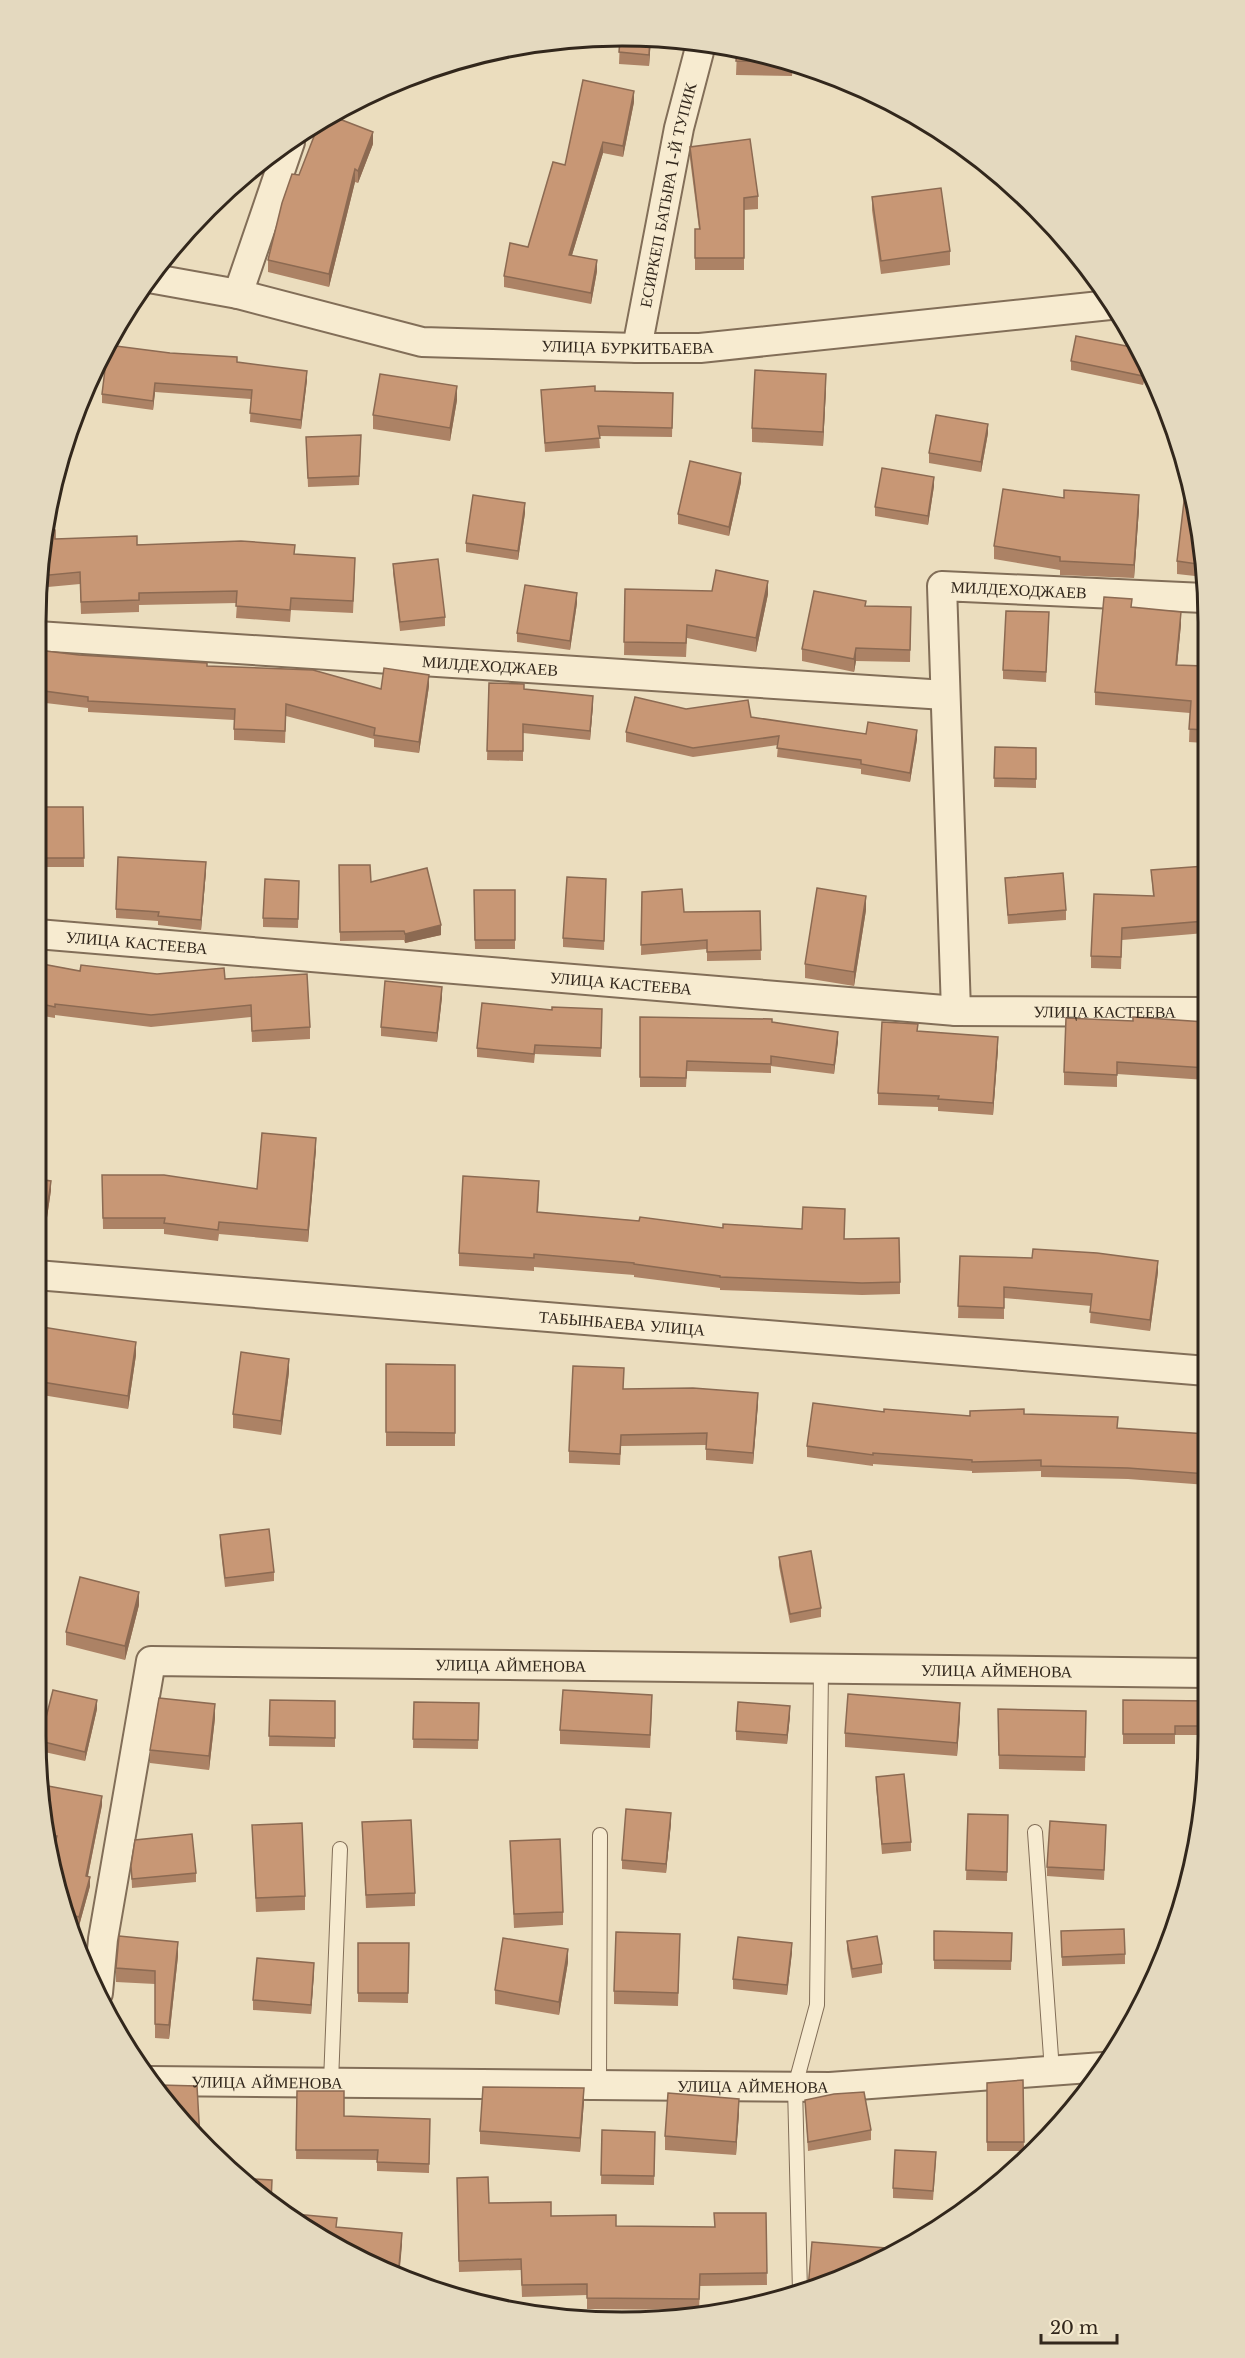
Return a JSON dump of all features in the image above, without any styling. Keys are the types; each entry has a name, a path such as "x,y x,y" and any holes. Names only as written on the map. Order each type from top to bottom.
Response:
{"street":[{"name":"ЕСИРКЕП БАТЫРА 1-Й ТУПИК","path":"637,348 679,128 698,51"},
{"path":"238,294 285,156"},
{"name":"УЛИЦА БУРКИТБАЕВА","path":"160,280 238,294 422,342 637,348 700,348 1103,305"},
{"name":"МИЛДЕХОДЖАЕВ","path":"956,1011 942,586 1197,598"},
{"name":"МИЛДЕХОДЖАЕВ","path":"46,637 945,695"},
{"name":"УЛИЦА КАСТЕЕВА","path":"46,935 956,1011 1198,1012"},
{"name":"ТАБЫНБАЕВА УЛИЦА","path":"46,1276 1198,1370"},
{"name":"УЛИЦА АЙМЕНОВА","path":"100,1976 103,1939 151,1661 1198,1672"},
{"name":"УЛИЦА АЙМЕНОВА","path":"162,2081 830,2087 1092,2068"}],"lane":[{"path":"800,2284 795,2086 817,2005 821,1669"},
{"path":"1035,1832 1052,2071"},
{"path":"599,2084 600,1835"},
{"path":"331,2082 340,1849"}],"building":[{"path":"619,46 649,47 649,55 619,52"},
{"path":"583,80 634,91 623,146 603,142 569,255 597,260 591,293 504,276 510,243 528,247 553,162 565,165"},
{"path":"342,120 373,132 358,171 355,169 329,274 268,260 282,203 292,174 299,175 314,137 335,124"},
{"path":"750,139 758,196 744,198 744,258 695,258 695,229 700,229 690,147"},
{"path":"941,188 950,251 881,261 872,197"},
{"path":"1076,336 1127,346 1143,376 1071,361"},
{"path":"118,346 170,353 237,357 237,362 307,371 301,420 250,413 252,390 155,383 153,401 102,394 105,370"},
{"path":"755,370 826,374 823,432 752,428"},
{"path":"380,374 457,386 450,428 373,415"},
{"path":"595,386 595,391 673,393 672,428 598,426 600,438 545,443 541,390"},
{"path":"936,415 988,424 981,462 929,453"},
{"path":"361,435 359,476 308,478 306,437"},
{"path":"690,461 741,473 729,527 678,514"},
{"path":"882,468 934,477 928,516 875,507"},
{"path":"1003,489 1064,498 1064,490 1139,495 1134,565 1060,561 1060,557 994,546"},
{"path":"473,495 525,503 518,551 466,543"},
{"path":"1184,498 1195,564 1177,561"},
{"path":"54,530 55,539 137,536 137,545 241,541 295,545 294,554 355,558 353,601 291,598 290,610 236,606 237,591 139,593 139,600 81,602 80,572 49,575"},
{"path":"438,559 445,617 400,622 393,564"},
{"path":"716,570 768,581 756,638 687,625 686,643 624,642 625,589 712,591"},
{"path":"525,585 577,593 570,641 517,633"},
{"path":"814,591 866,601 865,606 911,607 910,650 856,648 854,659 802,649"},
{"path":"1104,597 1132,599 1131,607 1181,612 1176,665 1198,666 1198,730 1189,729 1191,701 1095,692"},
{"path":"1006,611 1049,612 1046,672 1003,670"},
{"path":"46,651 207,663 207,666 313,670 381,689 384,668 429,675 419,742 374,735 375,728 286,704 285,731 234,729 235,709 88,701 88,697 46,691"},
{"path":"489,683 524,684 524,689 593,696 590,731 523,724 523,751 487,751"},
{"path":"635,697 686,709 748,700 751,717 866,734 868,722 917,730 910,773 861,764 861,760 777,748 779,736 693,748 626,732"},
{"path":"995,747 1036,748 1036,779 994,778"},
{"path":"46,807 83,807 84,858 46,858"},
{"path":"118,857 206,862 201,920 158,916 159,912 116,909"},
{"path":"339,865 370,865 371,882 427,868 441,925 405,934 404,931 340,932"},
{"path":"1198,867 1198,922 1122,928 1121,957 1091,956 1094,894 1154,896 1151,870"},
{"path":"1063,873 1066,910 1008,915 1005,878"},
{"path":"567,877 606,879 604,941 563,938"},
{"path":"265,879 299,881 298,919 263,918"},
{"path":"817,888 866,896 854,972 805,964"},
{"path":"682,889 684,912 760,911 761,950 707,952 707,940 641,945 642,892"},
{"path":"474,890 515,890 515,940 475,940"},
{"path":"46,965 80,971 81,965 157,974 224,968 225,979 307,974 310,1027 252,1031 251,1005 151,1015 55,1004 55,1007 46,1005"},
{"path":"385,981 442,987 437,1033 381,1027"},
{"path":"482,1003 552,1010 552,1007 602,1009 601,1048 535,1045 534,1054 477,1048"},
{"path":"640,1017 772,1019 772,1022 838,1032 834,1065 771,1056 771,1064 687,1061 686,1078 640,1077"},
{"path":"1133,1017 1198,1022 1198,1067 1117,1062 1117,1075 1064,1072 1066,1018 1133,1021"},
{"path":"882,1022 918,1024 917,1031 998,1037 993,1103 938,1099 939,1096 878,1093"},
{"path":"262,1133 316,1138 308,1230 219,1222 218,1230 164,1223 165,1218 103,1218 102,1175 164,1175 257,1189"},
{"path":"463,1176 539,1181 537,1212 639,1221 640,1217 723,1228 723,1224 802,1229 803,1207 845,1209 844,1239 899,1238 900,1282 862,1283 720,1277 634,1263 534,1254 534,1258 459,1253"},
{"path":"46,1180 51,1181 46,1215"},
{"path":"1033,1249 1097,1253 1158,1261 1150,1320 1090,1312 1092,1294 1004,1287 1004,1308 958,1306 960,1256 1032,1258"},
{"path":"46,1328 136,1342 128,1396 46,1383"},
{"path":"241,1352 289,1359 281,1421 233,1414"},
{"path":"386,1364 455,1365 455,1433 386,1432"},
{"path":"573,1366 624,1368 623,1389 693,1388 758,1393 753,1453 706,1449 707,1433 621,1435 620,1454 569,1451"},
{"path":"813,1403 884,1412 884,1409 970,1416 970,1411 1024,1409 1024,1414 1118,1417 1117,1428 1198,1433 1198,1473 1128,1468 1041,1466 1041,1460 972,1462 972,1460 873,1453 873,1455 807,1446"},
{"path":"269,1529 274,1572 225,1578 220,1535"},
{"path":"811,1551 821,1608 790,1614 779,1557"},
{"path":"80,1577 139,1592 125,1646 66,1632"},
{"path":"53,1690 97,1700 85,1752 46,1743 46,1717"},
{"path":"563,1690 652,1695 650,1735 560,1730"},
{"path":"848,1694 960,1703 957,1743 845,1733"},
{"path":"159,1698 215,1704 209,1756 150,1750"},
{"path":"270,1700 335,1701 335,1738 269,1736"},
{"path":"1123,1700 1198,1701 1198,1726 1175,1726 1175,1734 1123,1734"},
{"path":"414,1702 479,1703 478,1740 413,1739"},
{"path":"738,1702 790,1706 787,1735 736,1731"},
{"path":"998,1709 1086,1711 1085,1757 999,1755"},
{"path":"904,1774 911,1842 882,1844 876,1777"},
{"path":"49,1786 102,1796 86,1876 90,1877 79,1917 75,1916 66,1885 51,1811"},
{"path":"626,1809 671,1813 666,1864 622,1860"},
{"path":"968,1814 1008,1815 1007,1872 966,1870"},
{"path":"411,1820 415,1893 366,1895 362,1822"},
{"path":"1050,1821 1106,1825 1104,1870 1047,1867"},
{"path":"302,1823 305,1896 256,1898 252,1825"},
{"path":"192,1834 196,1873 132,1879 131,1866 135,1840"},
{"path":"560,1839 563,1912 514,1914 510,1841"},
{"path":"1124,1929 1125,1954 1062,1957 1061,1931"},
{"path":"934,1931 1012,1933 1011,1961 934,1960"},
{"path":"616,1932 680,1934 678,1993 614,1991"},
{"path":"119,1936 178,1942 169,2025 155,2024 155,1971 116,1968"},
{"path":"877,1936 882,1964 852,1969 847,1941"},
{"path":"738,1937 792,1943 787,1985 733,1979"},
{"path":"503,1938 568,1949 559,2002 495,1990"},
{"path":"358,1943 409,1943 408,1993 358,1993"},
{"path":"257,1958 314,1963 311,2005 253,2000"},
{"path":"1023,2080 1024,2142 987,2142 987,2083"},
{"path":"165,2085 197,2086 199,2126"},
{"path":"483,2087 584,2088 580,2138 480,2131"},
{"path":"297,2091 344,2091 344,2116 430,2119 429,2164 377,2162 378,2150 296,2150"},
{"path":"864,2092 871,2130 808,2142 805,2100 834,2094"},
{"path":"668,2093 739,2099 736,2142 665,2136"},
{"path":"602,2130 655,2132 654,2176 601,2175"},
{"path":"895,2150 936,2152 933,2191 893,2188"},
{"path":"488,2177 489,2203 551,2202 551,2216 616,2215 616,2226 715,2227 714,2213 766,2213 767,2273 700,2274 699,2299 587,2298 587,2284 522,2285 521,2259 459,2261 457,2178"},
{"path":"256,2179 272,2180 271,2192"},
{"path":"303,2215 337,2218 336,2227 402,2233 399,2267 334,2234"},
{"path":"812,2242 885,2248 843,2268 809,2281"}]}
